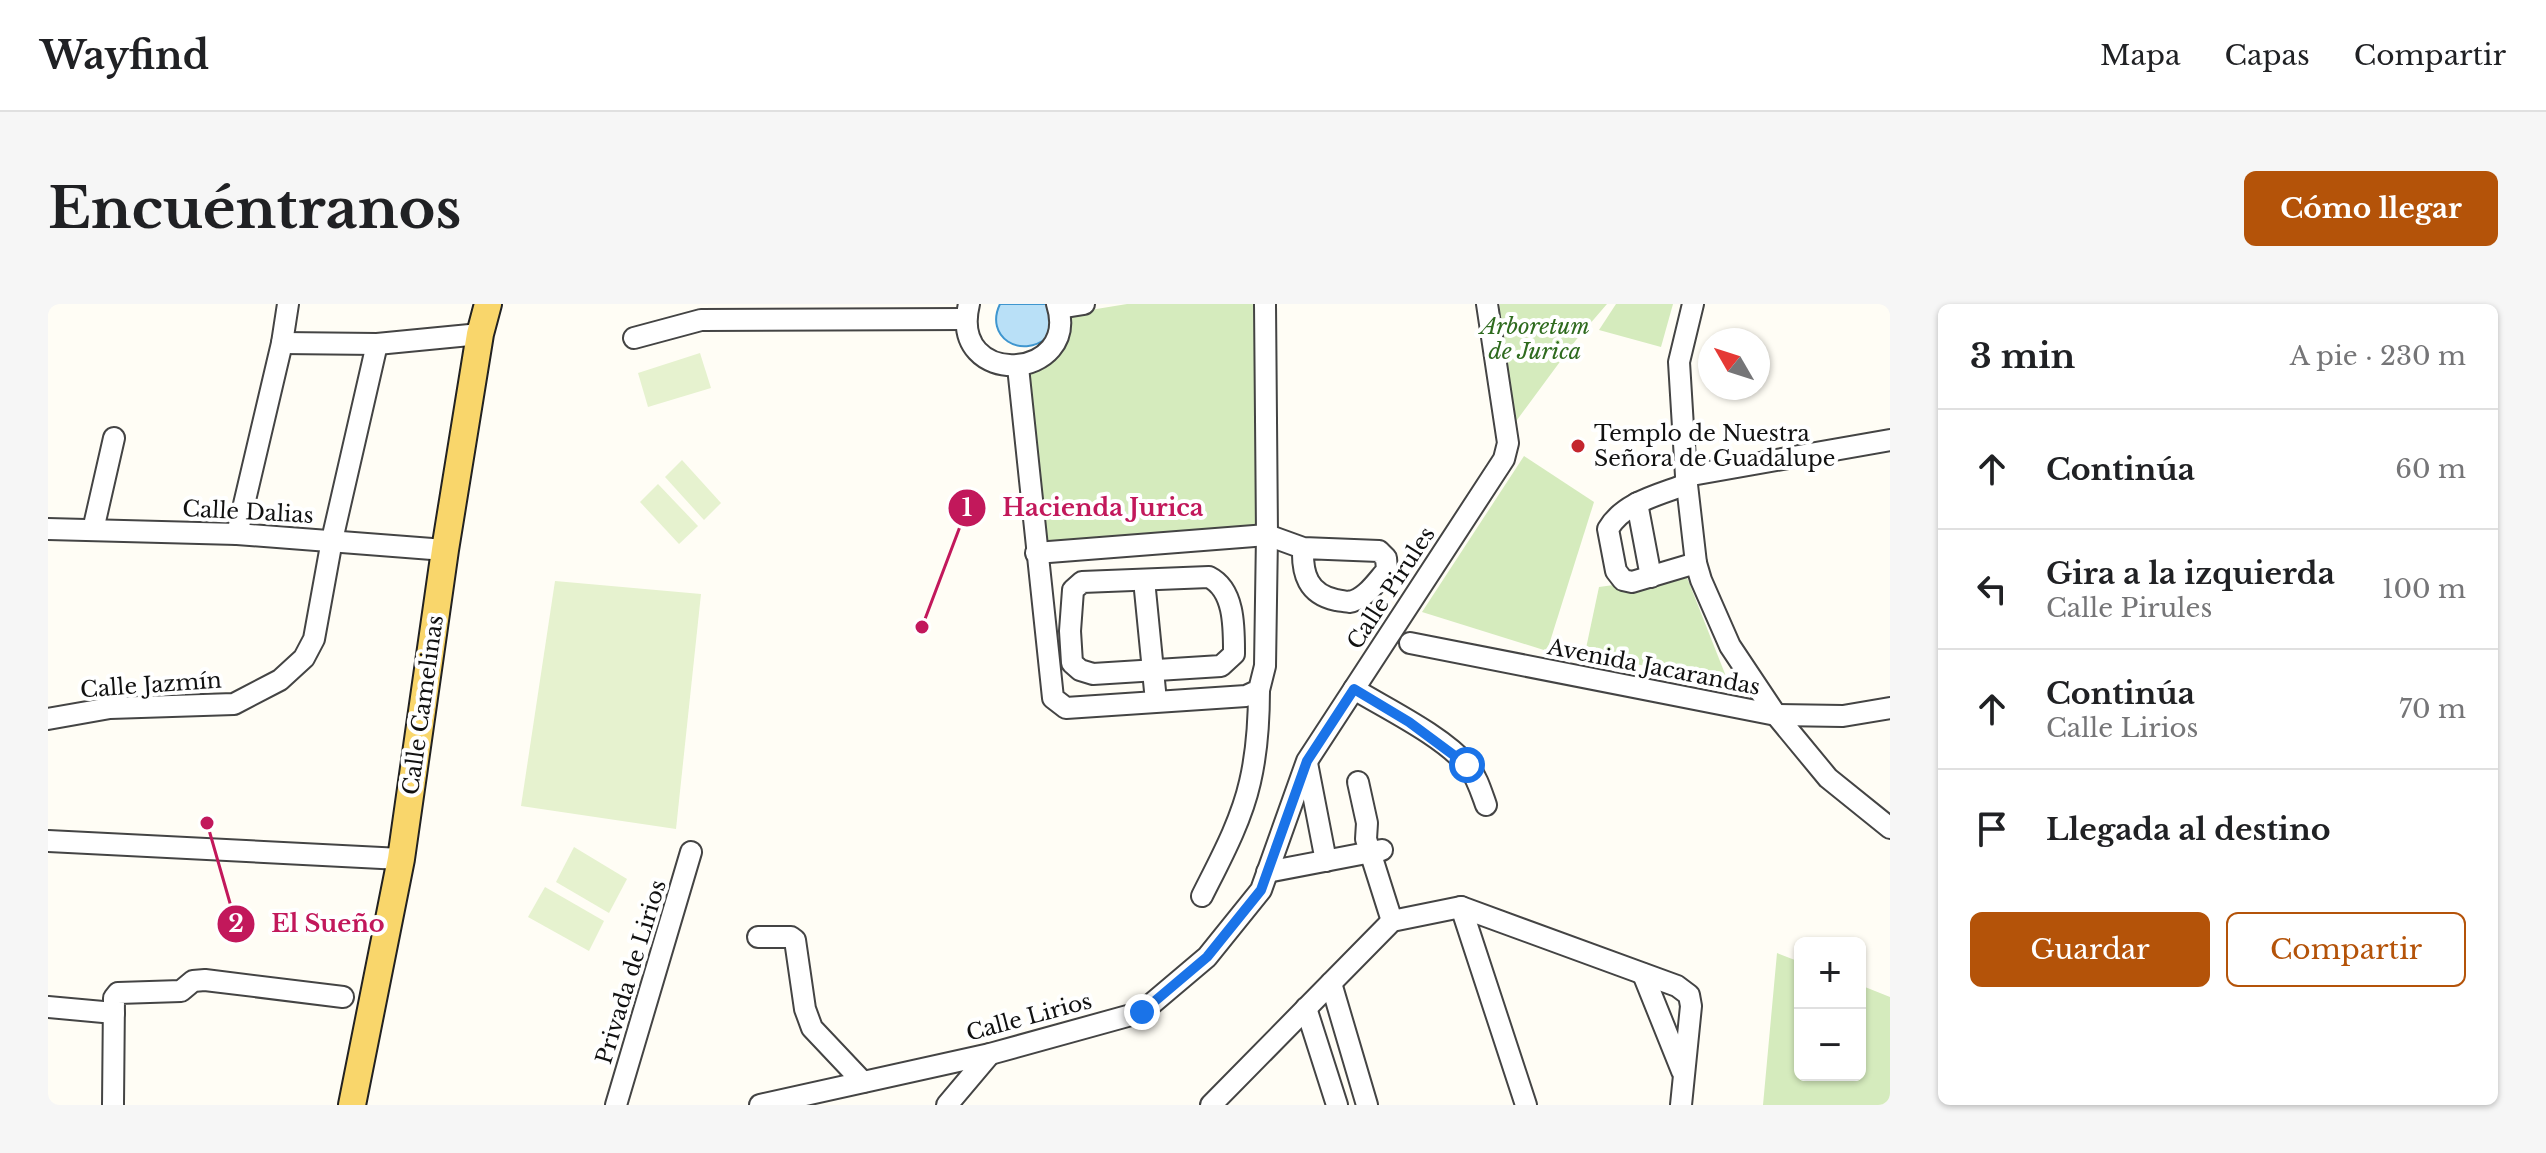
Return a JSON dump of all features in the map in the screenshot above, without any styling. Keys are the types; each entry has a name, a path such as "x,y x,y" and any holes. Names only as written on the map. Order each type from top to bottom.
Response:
{"main road":[{"name":"Calle Camelinas","path":"352,1105 401,859 445,550 489,313"}],"street":[{"path":"237,534 282,343 288,304"},
{"path":"634,338 701,320 968,311 968,332 981,355 992,362 1018,367 1043,356 1052,346 1060,321 1058,306 1084,304"},
{"path":"1202,896 1250,784 1258,733 1259,690 1265,666 1265,304"},
{"name":"Calle Pirules","path":"1264,881 1307,761 1504,459 1508,443 1487,304"},
{"path":"1693,304 1679,362 1686,480 1696,563 1730,646 1776,715 1828,778 1890,828"},
{"path":"282,343 377,344 489,313"},
{"name":"Calle Jazmín","path":"48,719 110,708 234,704 280,680 304,658 314,639 332,540 377,344"},
{"path":"1018,367 1053,698 1066,708 1246,696 1259,690"},
{"path":"93,530 114,438"},
{"path":"1696,563 1632,582 1623,580 1616,571 1608,529 1620,514 1637,503 1686,480 1890,440"},
{"path":"1637,503 1651,577"},
{"name":"Calle Dalias","path":"48,529 237,534 445,550"},
{"path":"1036,553 1267,535 1303,548"},
{"path":"1209,577 1223,589 1234,623 1234,654 1221,666 1093,674 1080,670 1072,663 1070,631 1073,590 1082,582 1209,577"},
{"path":"1144,580 1156,701"},
{"path":"1047,634 1070,631"},
{"name":"Avenida Jacarandas","path":"1410,643 1776,715 1843,716 1890,708"},
{"path":"1354,689 1409,722 1467,765 1477,780 1486,805"},
{"path":"1307,761 1325,854"},
{"path":"1358,782 1399,920"},
{"path":"1264,881 1325,854 1373,840"},
{"path":"48,841 401,859"},
{"name":"Privada de Lirios","path":"616,1105 691,852"},
{"name":"Calle Lirios","path":"760,1105 990,1054 1142,1012 1207,957 1264,881"},
{"path":"1461,907 1526,1105"},
{"path":"1211,1105 1331,983 1399,920 1461,907 1677,986 1689,995 1691,1006 1681,1105"},
{"path":"758,937 791,937 795,940 805,1009 812,1028 863,1082"},
{"path":"1643,974 1683,1075"},
{"path":"113,1105 114,998 118,993 181,991 193,981 205,980 343,997"},
{"path":"1331,983 1367,1105"},
{"path":"48,1007 114,1013"},
{"path":"1306,1008 1337,1105"},
{"path":"947,1105 990,1054"}],"green space":[{"path":"1127,304 1258,304 1260,529 1042,546 1026,373 1062,345 1072,313"},
{"name":"Arboretum de Jurica","path":"1500,304 1607,304 1576,340 1514,424 1498,314"},
{"path":"1616,304 1673,304 1661,347 1599,330"},
{"path":"700,353 711,388 648,407 638,373"},
{"path":"1524,456 1594,502 1547,651 1422,612"},
{"path":"682,460 721,503 704,520 665,477"},
{"path":"658,484 698,526 679,544 640,502"},
{"path":"1686,575 1729,684 1585,653 1599,587"},
{"path":"555,581 701,594 676,829 521,806"},
{"path":"574,847 627,879 609,913 556,882"},
{"path":"545,887 604,921 589,951 528,917"},
{"path":"1777,953 1794,960 1794,1081 1866,1081 1866,987 1890,997 1890,1105 1763,1105"}],"water":[{"path":"1000,304 1051,304 1054,309 1048,337 1038,344 1027,346 1008,342 997,326"}],"place":[{"name":"Templo de Nuestra Señora de Guadalupe","path":"1578,446"},
{"name":"Hacienda Jurica","path":"922,627"},
{"name":"El Sueño","path":"207,823"}],"route":[{"path":"1142,1012 1207,957 1261,890 1307,761 1354,689 1445,746 1467,765"}]}
